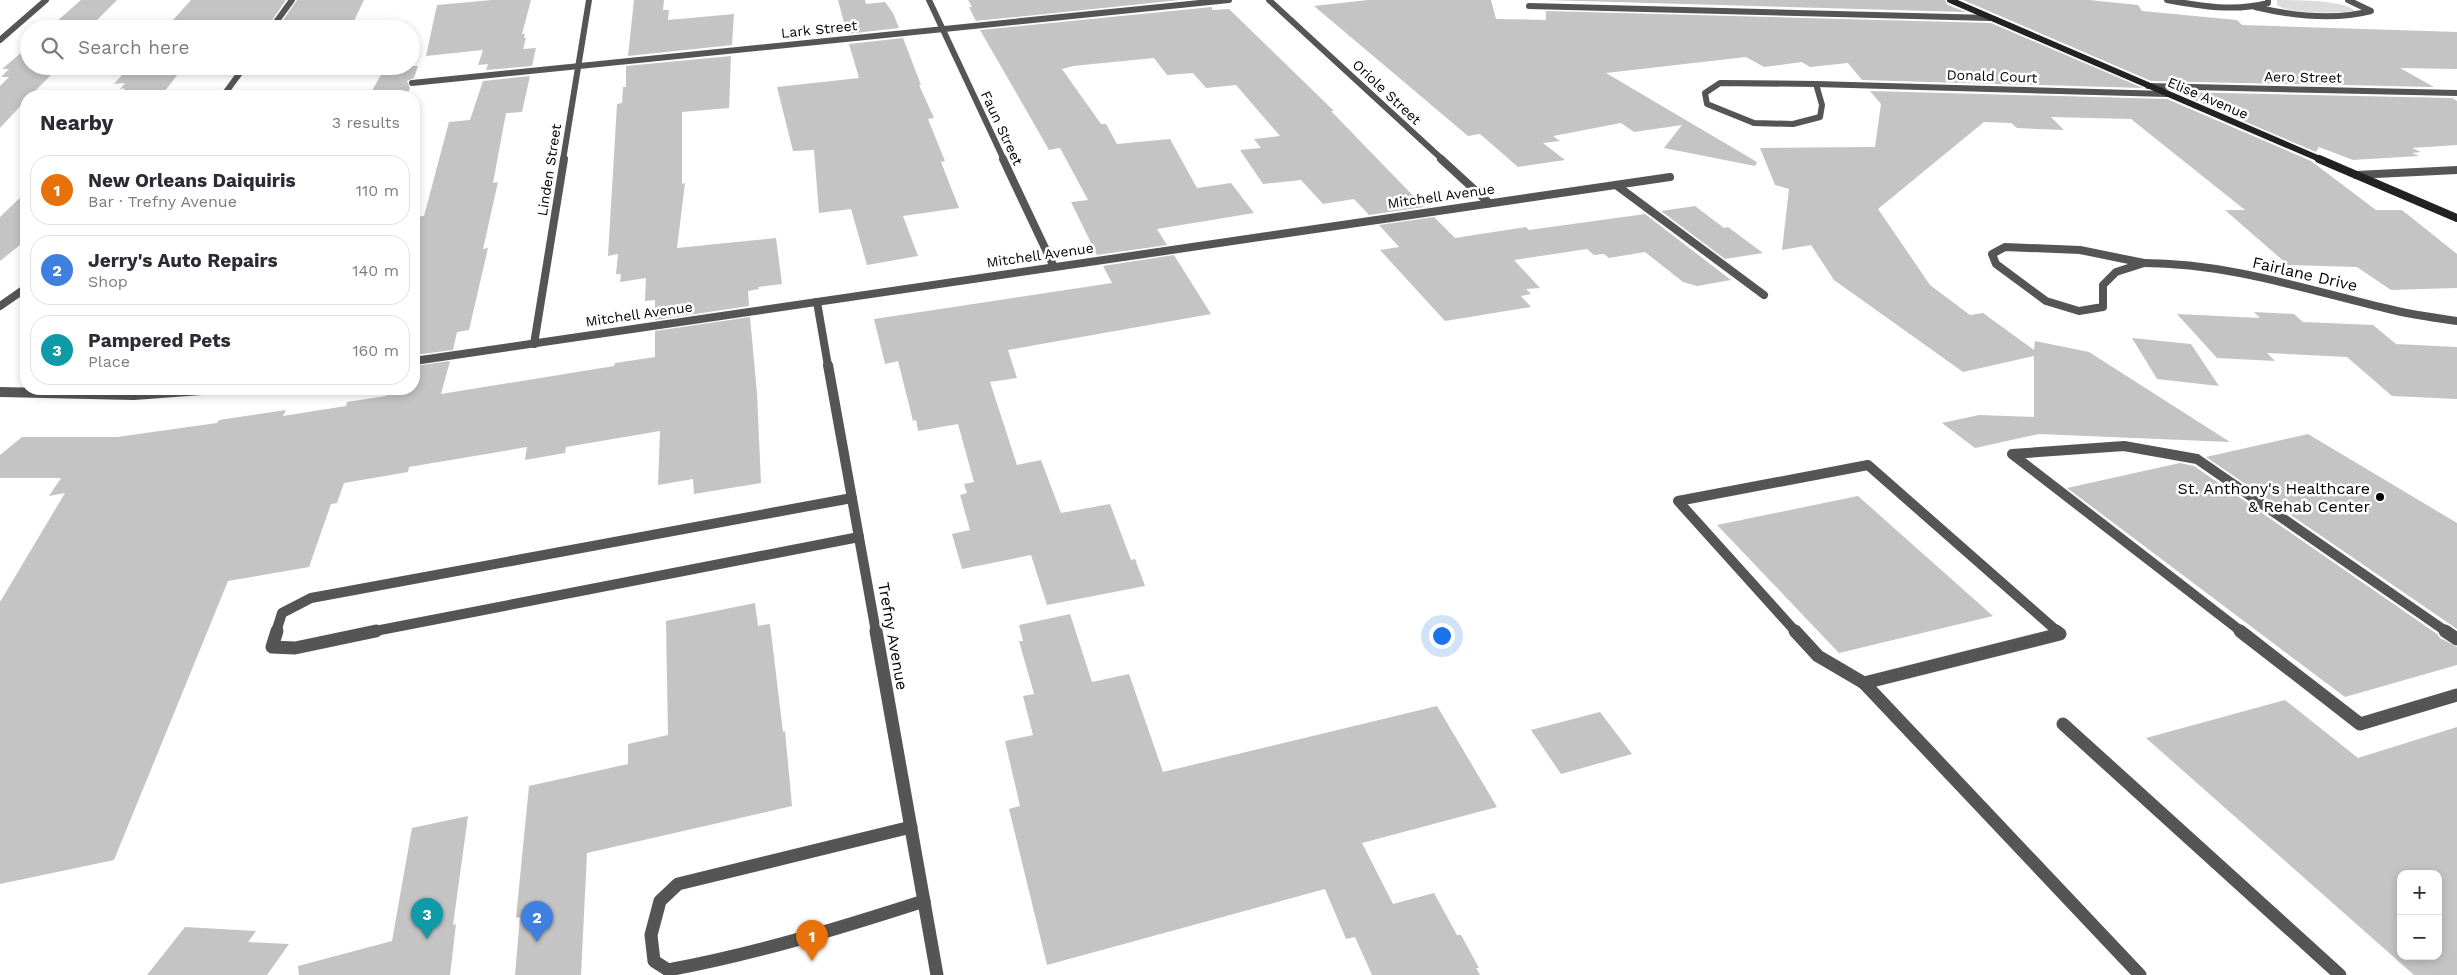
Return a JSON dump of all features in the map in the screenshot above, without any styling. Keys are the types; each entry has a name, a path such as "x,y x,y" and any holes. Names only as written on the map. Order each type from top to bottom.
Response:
{"street":[{"path":"23,20 46,0"},
{"path":"278,20 292,0"},
{"name":"Linden Street","path":"534,344 589,0"},
{"name":"Faun Street","path":"929,0 1054,267"},
{"name":"Lark Street","path":"412,83 1229,0"},
{"name":"Oriole Street","path":"1269,0 1489,203"},
{"name":"Elise Avenue","path":"1950,0 2457,218"},
{"path":"2167,0 2205,6 2255,7 2276,12 2327,16 2360,15 2371,11 2348,0"},
{"path":"2255,7 2268,3 2268,0"},
{"path":"1529,6 1990,18"},
{"path":"0,40 20,23"},
{"path":"227,90 238,75"},
{"name":"Donald Court","path":"1816,84 1822,105 1820,117 1793,124 1754,123 1707,104 1705,93 1720,83 1816,84 2167,94"},
{"name":"Aero Street","path":"2148,86 2457,93"},
{"path":"2356,175 2457,170"},
{"name":"Mitchell Avenue","path":"420,360 1670,177"},
{"path":"1616,185 1764,295"},
{"name":"Fairlane Drive","path":"2144,263 2116,272 2103,285 2103,308 2079,311 2046,301 1996,264 1992,254 2005,247 2080,250 2144,263 2181,263 2262,278 2396,311 2457,321"},
{"path":"0,306 20,292"},
{"name":"Trefny Avenue","path":"817,302 937,975"},
{"path":"0,392 20,393"},
{"path":"2457,639 2197,459 2124,446 2012,454 2360,724 2457,695"},
{"path":"1864,683 2060,634 1868,466 1678,501 1818,656 1864,683 2140,975"},
{"path":"852,498 311,598 282,613 272,647 295,648 432,619 859,536"},
{"path":"2063,724 2340,975"},
{"path":"911,827 678,884 660,901 651,935 654,962 668,970 709,964 824,933 924,901"}],"shaded area":[{"path":"2277,0 2330,3 2349,7 2355,11 2304,12 2277,5"}],"building":[{"path":"81,0 117,0 97,20 58,20"},
{"path":"191,0 286,0 272,20 173,20"},
{"path":"297,0 364,0 354,20 283,20"},
{"path":"492,0 531,0 522,34 525,34 524,38 526,38 523,49 536,48 532,66 486,70 488,64 478,65 483,50 426,56 437,5"},
{"path":"634,0 664,0 663,10 669,10 668,20 734,14 732,45 628,56"},
{"path":"838,0 865,0 866,4 885,2 893,13 899,28 847,34"},
{"path":"968,0 1180,0 976,21 969,7 972,7"},
{"path":"1368,0 1491,0 1496,19 1546,20 1546,11 1991,23 2143,88 1862,80 1848,63 1810,67 1802,62 1764,67 1746,57 1606,73 1757,162 1755,166 1664,148 1682,125 1634,132 1621,123 1553,136 1560,141 1543,143 1565,160 1518,167 1480,134 1468,136 1314,6"},
{"path":"1546,0 1945,0 1948,5 1966,12"},
{"path":"1963,0 2089,0 2138,5 2142,11 2237,20 2242,25 2457,32 2457,69 2400,68 2434,87 2151,81"},
{"path":"1212,7 1212,10 1229,9 1334,111 1331,111 1424,207 1369,215 1354,199 1323,204 1301,180 1263,184 1240,150 1261,148 1254,139 1280,136 1236,85 1206,88 1193,73 1167,75 1154,58 1073,66 1062,69 1101,124 1106,124 1117,144 1170,139 1197,188 1231,183 1254,213 1157,229 1167,245 1097,255 1071,202 1088,200 1060,148 1049,150 980,30"},
{"path":"903,38 921,85 919,85 934,118 928,119 945,161 941,162 959,208 903,216 918,256 867,265 851,209 819,213 814,150 793,151 777,87 859,78 849,44"},
{"path":"20,54 20,75 51,75 36,90 20,90 20,106 0,128 0,86 9,77 1,77 9,69 2,69"},
{"path":"731,56 729,108 682,112 682,184 685,183 677,248 776,238 782,284 758,287 759,289 748,291 749,306 655,320 655,300 645,301 646,278 620,282 621,274 616,274 618,254 608,256 617,104 622,103 623,87 626,87 626,66"},
{"path":"122,75 177,75 166,90 124,90 125,88 120,89 125,83 114,84"},
{"path":"381,75 415,75 414,78 407,81 409,90 372,90"},
{"path":"530,76 522,112 506,113 493,183 498,182 483,249 488,248 469,330 457,332 453,350 420,354 420,216 424,216 449,122 470,120 483,81"},
{"path":"1870,91 2167,99 2311,161 2376,210 2402,210 2457,254 2457,288 2391,290 2357,267 2288,265 2225,210 2245,210 2131,119 2051,117 2064,130 2017,128 2011,123 1984,122 1878,209 1930,285 1970,315 1983,313 2034,350 2035,341 2089,352 2230,442 2039,434 1975,448 1942,423 1979,415 2034,417 2034,356 1963,372 1834,280 1811,245 1782,250 1789,189 1775,185 1760,148 1875,147 1881,104"},
{"path":"2176,92 2452,98 2457,101 2457,145 2412,148 2421,152 2412,153 2419,156 2353,160 2319,147 2316,152"},
{"path":"20,198 20,245 0,261 0,217"},
{"path":"1695,206 1724,228 1728,227 1763,253 1725,259 1661,211"},
{"path":"1645,214 1731,280 1697,286 1683,282 1645,252 1609,258 1604,254 1594,255 1587,249 1514,260 1540,288 1526,289 1531,294 1521,296 1531,307 1445,321 1380,250 1399,247 1379,225 1434,217 1455,238 1526,227 1529,230"},
{"path":"1174,255 1211,314 1008,350 1017,378 990,382 1017,465 1041,460 1061,513 1110,504 1131,560 1135,559 1145,586 1047,605 1031,555 962,569 952,534 970,530 960,495 967,493 964,484 974,482 958,424 918,431 916,420 913,421 898,361 885,364 874,319 1112,283 1103,266"},
{"path":"2254,312 2294,314 2303,322 2373,325 2396,344 2457,347 2457,399 2392,396 2347,357 2267,353 2275,361 2217,358 2177,314 2260,318"},
{"path":"750,317 757,393 761,483 694,494 693,479 658,485 660,431 566,447 565,453 525,460 527,447 409,467 408,472 344,483 337,503 331,504 309,567 228,581 114,860 0,884 0,602 65,493 49,496 61,478 0,478 0,455 22,437 117,437 217,423 219,420 286,410 283,416 346,406 347,402 386,395 420,395 420,365 450,361 441,394 614,366 615,363 655,357 655,331"},
{"path":"2132,338 2191,344 2219,386 2157,379"},
{"path":"2308,434 2457,523 2457,629 2206,457"},
{"path":"2180,463 2194,466 2437,634 2440,638 2457,647 2457,665 2345,697 2067,488"},
{"path":"1858,496 1993,616 1839,653 1717,525"},
{"path":"755,603 758,626 770,624 783,732 785,731 792,806 587,853 581,975 515,975 520,917 516,918 529,786 628,764 628,744 668,735 666,621"},
{"path":"1070,614 1092,682 1129,674 1163,772 1437,706 1497,807 1362,843 1393,904 1434,893 1457,935 1461,935 1479,968 1476,968 1480,975 1372,975 1355,937 1346,939 1325,889 1047,965 1009,809 1020,806 1005,741 1033,735 1023,696 1034,694 1019,641 1023,641 1019,625"},
{"path":"2285,700 2358,758 2457,727 2457,975 2414,975 2397,960 2442,960 2442,870 2397,870 2397,960 2146,738"},
{"path":"1600,712 1632,754 1561,774 1531,730"},
{"path":"468,816 453,925 456,924 450,975 299,975 298,966 392,941 412,828"},
{"path":"185,927 256,931 248,942 289,944 267,975 147,975"}],"place":[{"name":"St. Anthony's Healthcare & Rehab Center","path":"2380,497"},
{"name":"Pampered Pets","path":"427,939"},
{"name":"Jerry's Auto Repairs","path":"537,942"},
{"name":"New Orleans Daiquiris","path":"812,961"}]}
